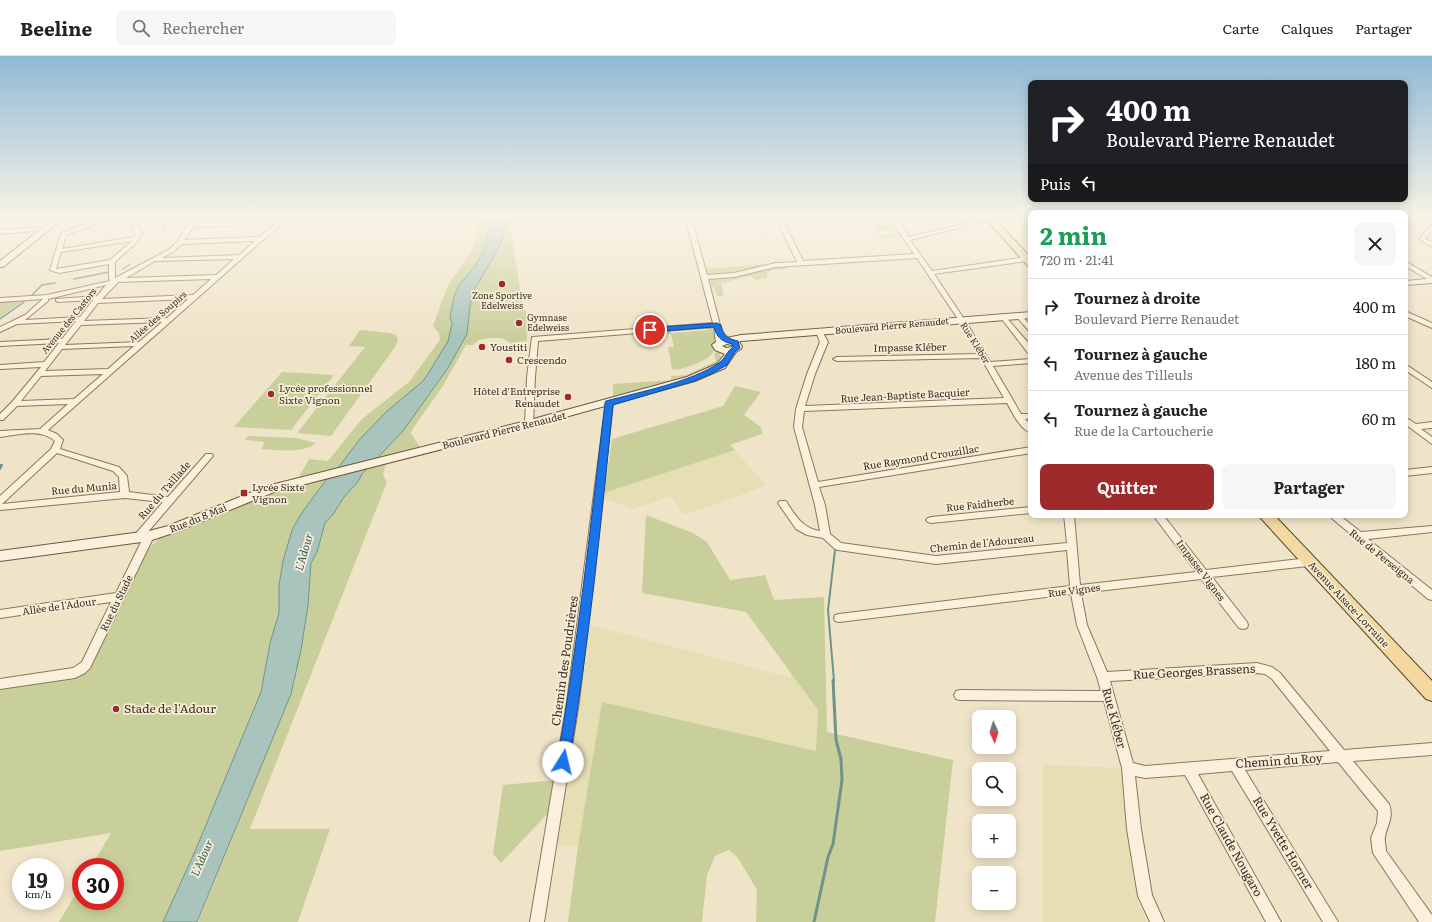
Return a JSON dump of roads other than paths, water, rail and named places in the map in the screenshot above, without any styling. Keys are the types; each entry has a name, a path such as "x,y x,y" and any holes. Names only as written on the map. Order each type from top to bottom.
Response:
{"main road":[{"name":"Avenue Alsace-Lorraine","path":"1269,518 1308,562 1432,693"}],"street":[{"path":"0,265 9,257"},
{"path":"57,257 54,271 112,262 117,257"},
{"name":"Avenue des Castors","path":"0,418 15,404 97,299 114,281 160,257"},
{"path":"156,260 228,257"},
{"name":"Allée des Soupirs","path":"41,432 240,257"},
{"path":"529,424 534,339 725,343 699,257"},
{"path":"798,257 801,264"},
{"path":"704,277 734,275 776,265 897,257"},
{"name":"Rue Kléber","path":"919,257 962,321 1020,417 1028,426"},
{"path":"930,273 1028,261"},
{"path":"112,262 112,279 114,281"},
{"path":"1408,265 1432,280"},
{"path":"0,330 17,322 35,310 46,299 114,281 218,277"},
{"path":"1408,283 1432,280"},
{"path":"0,300 194,297"},
{"path":"1408,314 1432,326"},
{"name":"Boulevard Pierre Renaudet","path":"391,459 609,403 691,379 721,366 725,343 752,338 1028,315"},
{"path":"1019,316 1028,326"},
{"path":"1003,317 1028,347"},
{"path":"17,322 169,320"},
{"path":"783,503 798,526 810,533 825,535 814,485 798,427 800,409 811,374 824,342 820,332"},
{"path":"0,344 65,341"},
{"path":"60,347 141,344"},
{"name":"Impasse Kléber","path":"837,359 983,356"},
{"path":"988,364 1028,361"},
{"path":"0,367 45,364"},
{"path":"1408,368 1432,386"},
{"path":"38,374 110,371"},
{"name":"Rue Jean-Baptiste Bacquier","path":"800,409 1010,400"},
{"path":"15,404 76,401"},
{"name":"Chemin des Poudrières","path":"537,922 573,702 609,403"},
{"path":"1020,417 1028,416"},
{"path":"1408,423 1432,441"},
{"path":"1413,427 1432,425"},
{"path":"0,434 41,432 58,438 58,443 55,450 0,501"},
{"path":"55,450 116,469 123,476 125,495"},
{"name":"Rue Raymond Crouzillac","path":"814,485 1028,450"},
{"name":"Rue du Taillade","path":"137,538 209,456"},
{"name":"Rue du 8 Mai","path":"0,556 150,536 172,529 271,489 391,459"},
{"path":"1408,473 1432,470"},
{"name":"Rue du Munia","path":"0,507 125,495 170,500"},
{"name":"Rue Faidherbe","path":"931,520 1028,510"},
{"name":"Rue Kléber","path":"1068,518 1070,546 1082,625 1103,677 1128,768 1134,830 1145,896 1157,922"},
{"name":"Impasse Vignes","path":"1160,518 1243,625"},
{"name":"Rue de Perseigna","path":"1337,518 1430,593"},
{"path":"1358,536 1432,529"},
{"name":"Chemin de l'Adoureau","path":"825,535 838,546 936,560 1070,546"},
{"name":"Rue du Stade","path":"0,684 82,670 86,665 150,536"},
{"name":"Rue Vignes","path":"839,618 1308,562"},
{"name":"Allée de l'Adour","path":"0,614 119,597"},
{"name":"Rue Georges Brassens","path":"1103,677 1257,668 1268,670 1282,682 1342,757"},
{"path":"960,695 1107,696"},
{"name":"Chemin du Roy","path":"1128,768 1145,772 1432,749"},
{"path":"1342,757 1384,809 1384,823 1378,838 1380,853 1428,922"},
{"name":"Rue Yvette Horner","path":"1235,765 1331,922"},
{"name":"Rue Claude Nougaro","path":"1189,769 1274,922"}],"water":[{"name":"L'Adour","path":"480,257 493,257 474,290 470,306 467,334 448,368 403,431 363,473 357,483 344,497 334,513 325,523 317,552 311,563 308,605 301,650 291,694 197,922 163,922 196,849 261,692 270,643 279,613 279,585 283,561 292,530 301,514 334,469 338,468 360,439 386,412 423,381 428,374 448,341 452,324 450,317 454,297 459,285"}],"waterway":[{"path":"123,269 129,265"},
{"path":"74,279 109,272"},
{"path":"31,296 42,285 55,283"},
{"path":"0,319 24,302"},
{"path":"0,465 2,465 0,469"},
{"path":"834,681 828,610 835,550"},
{"path":"814,922 828,857 833,844 842,780 841,759 836,740 833,680"}],"place":[{"name":"Zone Sportive Edelweiss","path":"502,284"},
{"name":"Gymnase Edelweiss","path":"519,323"},
{"name":"Youstiti","path":"482,347"},
{"name":"Crescendo","path":"509,360"},
{"name":"Lycée professionnel Sixte Vignon","path":"271,394"},
{"name":"Hôtel d'Entreprise Renaudet","path":"568,397"},
{"name":"Lycée Sixte Vignon","path":"244,493"},
{"name":"Stade de l'Adour","path":"116,709"}]}
